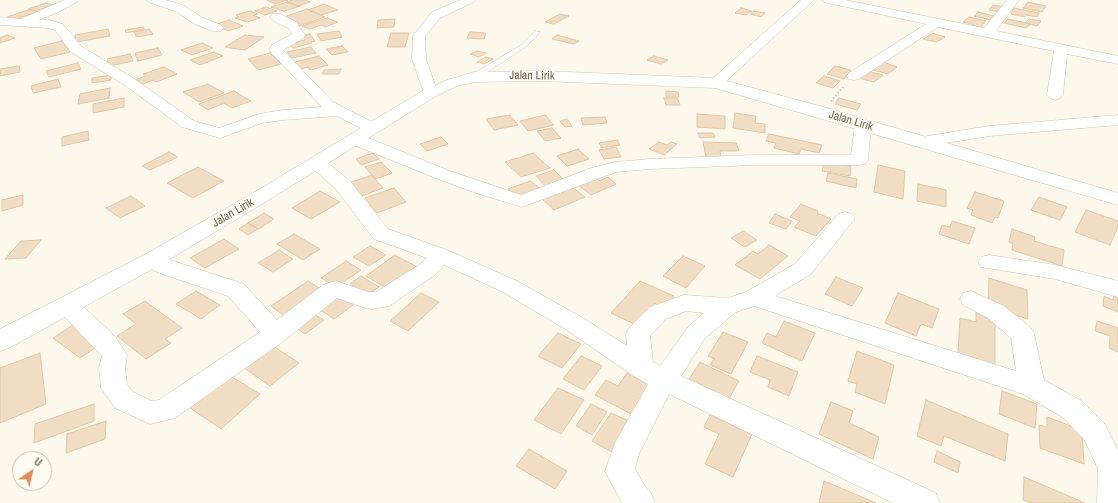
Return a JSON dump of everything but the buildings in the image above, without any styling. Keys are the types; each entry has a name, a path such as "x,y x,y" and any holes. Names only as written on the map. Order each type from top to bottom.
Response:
{"main road":[{"name":"Jalan Lirik","path":"0,341 150,261 317,163 430,93 452,83 474,77 536,76 716,83 1118,198"}],"street":[{"path":"17,22 53,10 73,0"},
{"path":"152,0 179,8 199,21 218,28"},
{"path":"430,93 419,59 419,36 436,15 470,0"},
{"path":"716,83 808,0"},
{"path":"828,0 1118,60"},
{"path":"885,11 894,0"},
{"path":"988,32 1013,0"},
{"path":"276,17 292,25 299,35 276,50 328,105 372,128"},
{"path":"0,22 50,24 59,27 76,49 131,83 188,124 215,132 220,133 259,119 283,115 339,111"},
{"path":"854,76 937,22"},
{"path":"1055,95 1061,48"},
{"path":"922,142 989,131 1118,120"},
{"path":"355,140 444,175 522,201 597,172 615,167 747,160 859,160 863,124"},
{"path":"317,163 342,184 381,234 440,255 509,286 556,313 641,368 664,380 925,503"},
{"path":"641,368 638,334 658,313 684,303 728,306 754,298 803,269 845,218"},
{"path":"68,306 106,343 115,355 112,368 114,388 124,400 150,413 165,410 276,334 331,291 336,289 365,300 381,300 427,270 440,255"},
{"path":"150,261 236,290 276,334"},
{"path":"988,262 1055,272 1118,289"},
{"path":"754,298 1032,386 1072,408 1094,431 1113,469 1112,503"},
{"path":"971,299 996,312 1022,334 1032,386"},
{"path":"640,503 634,496 620,471 625,452 664,380 697,332 728,306"}],"lane":[{"path":"474,77 525,45 537,32"}],"path":[{"path":"821,112 854,76"}]}
